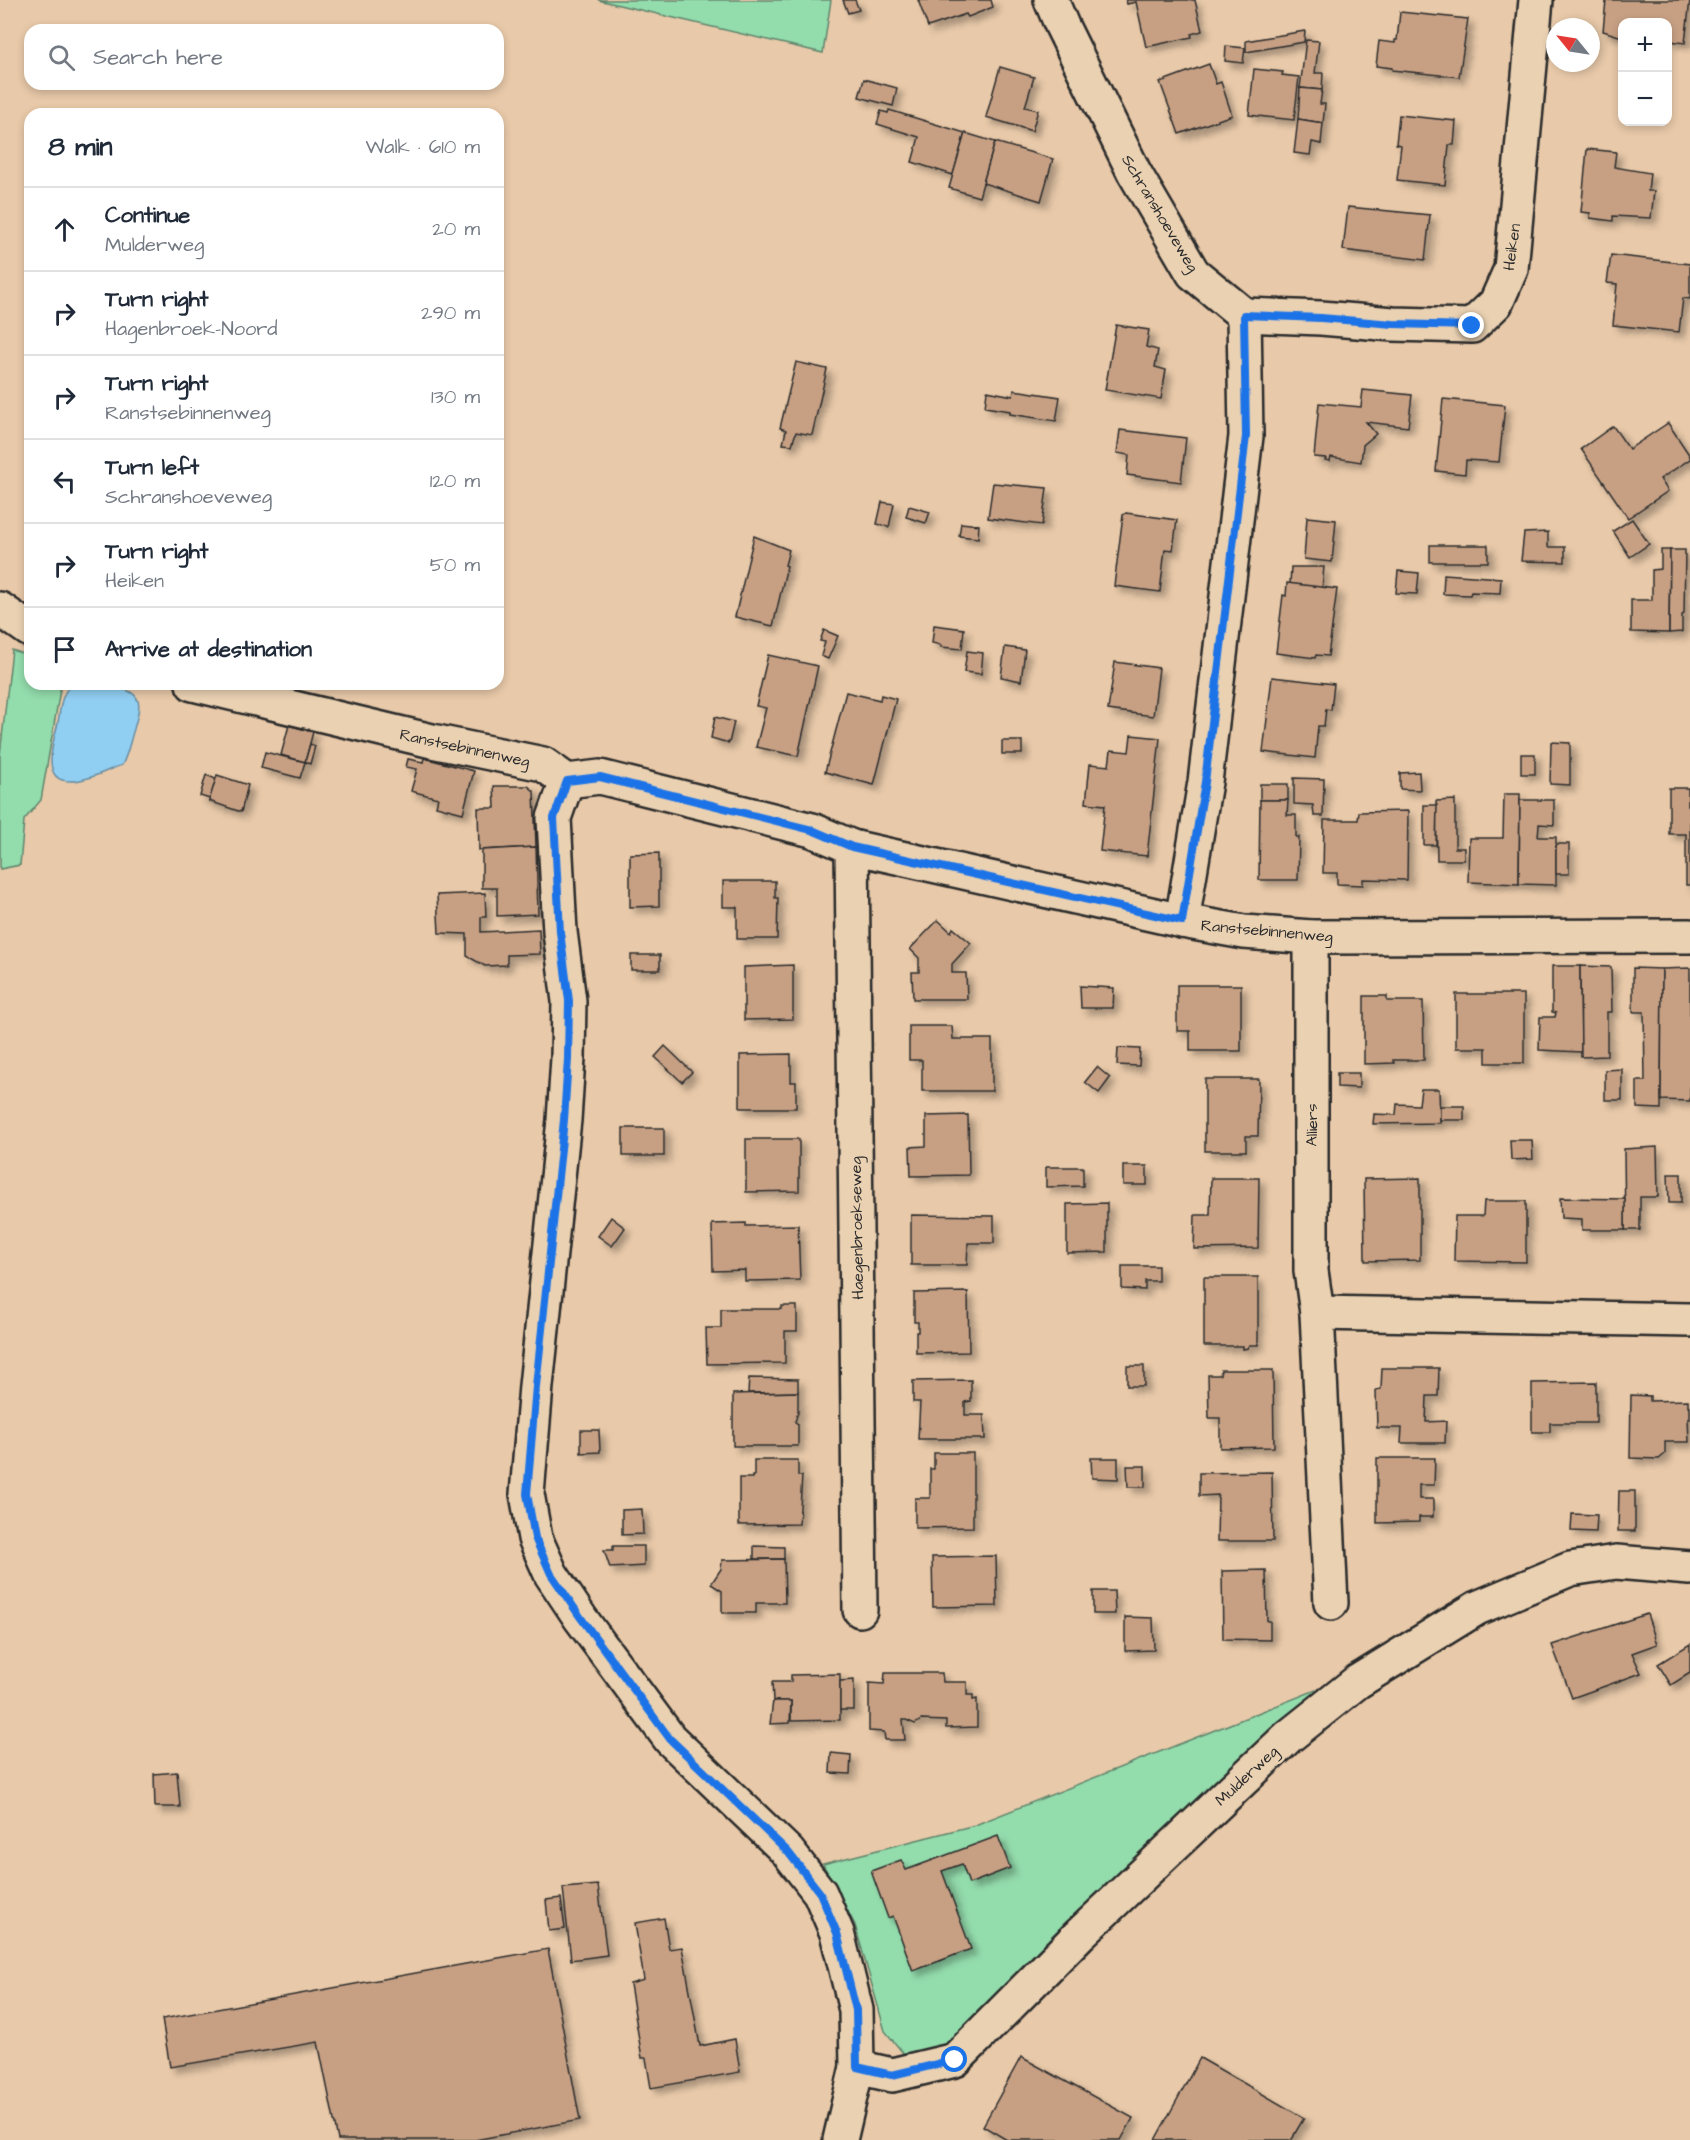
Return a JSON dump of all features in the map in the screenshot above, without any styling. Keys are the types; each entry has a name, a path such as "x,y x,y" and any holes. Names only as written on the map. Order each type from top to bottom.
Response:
{"street":[{"name":"Schranshoeveweg","path":"1051,0 1134,172 1193,273 1244,315"},
{"name":"Heiken","path":"1244,315 1393,324 1472,326 1496,303 1511,269 1536,0"},
{"path":"1182,921 1205,782 1246,436 1244,315"},
{"path":"0,609 24,626"},
{"name":"Ranstsebinnenweg","path":"218,690 432,741 543,764 567,781 600,777 812,830 852,847 1182,921 1244,932 1311,938 1690,936"},
{"path":"567,781 554,818 560,932 569,1001 568,1059 527,1494 535,1538 551,1574 670,1739 788,1852 820,1893 837,1933 856,2010 857,2067 840,2140"},
{"name":"Haegenbroekseweg","path":"852,847 860,1610"},
{"name":"Alliers","path":"1311,938 1311,1271 1317,1313 1331,1603"},
{"path":"1317,1313 1690,1320"},
{"name":"Mulderweg","path":"857,2067 892,2075 955,2060 1080,1934 1287,1737 1358,1682 1477,1608 1570,1569 1616,1562 1690,1568"}],"green space":[{"path":"598,0 831,0 823,53"},
{"path":"12,650 24,654 24,690 60,690 41,800 24,820 20,865 0,869 0,755"},
{"path":"1331,1684 980,2024 934,2053 903,2053 885,2031 855,1925 823,1864 975,1825"}],"water":[{"path":"67,690 125,690 135,695 139,707 138,715 122,765 76,781 60,779 55,775 51,760 53,742"}],"building":[{"path":"843,0 855,0 859,10 848,13"},
{"path":"918,0 991,0 993,7 968,17 966,14 928,27"},
{"path":"1126,0 1195,0 1202,31 1191,34 1192,37 1146,47 1136,2 1127,4"},
{"path":"1606,0 1690,0 1685,43 1672,41 1672,18 1618,18 1618,36 1603,31"},
{"path":"1400,12 1468,19 1459,77 1392,70 1392,68 1376,66 1379,41 1395,43 1397,40"},
{"path":"1305,31 1304,42 1246,52 1246,41"},
{"path":"1306,40 1319,41 1315,73 1323,73 1322,90 1300,88"},
{"path":"1226,46 1245,48 1243,63 1225,61"},
{"path":"1209,64 1216,84 1221,82 1232,115 1179,134 1160,82"},
{"path":"1000,67 1034,77 1025,107 1038,110 1032,131 986,117"},
{"path":"1254,69 1283,72 1282,75 1299,77 1294,120 1249,115"},
{"path":"864,79 897,88 893,106 859,97"},
{"path":"1300,88 1322,90 1320,104 1325,104 1323,123 1298,119"},
{"path":"889,110 965,133 953,175 912,162 919,137 877,124 881,111 888,113"},
{"path":"1399,115 1456,121 1454,145 1449,145 1445,185 1397,180 1401,145 1396,144"},
{"path":"1298,119 1323,123 1321,144 1312,142 1310,155 1294,153"},
{"path":"965,133 995,142 979,197 949,188"},
{"path":"995,142 1053,159 1041,201 983,183"},
{"path":"1587,149 1616,152 1614,167 1650,173 1648,191 1654,191 1651,218 1613,216 1613,221 1590,218 1590,213 1581,212"},
{"path":"1348,207 1430,215 1425,260 1343,250"},
{"path":"1611,255 1690,264 1690,299 1683,298 1679,332 1613,325 1617,284 1607,283"},
{"path":"1116,325 1149,330 1146,347 1158,350 1155,367 1166,370 1161,399 1105,390"},
{"path":"796,362 827,369 812,435 796,432 792,445 783,444 786,430 780,428"},
{"path":"1014,390 1060,397 1056,421 1010,414 1010,411 985,407 987,391 1013,396"},
{"path":"1363,390 1412,395 1408,427 1366,422 1376,434 1363,445 1361,462 1331,457 1330,461 1325,460 1326,458 1314,457 1319,403 1361,407"},
{"path":"1443,399 1505,405 1499,462 1466,460 1465,474 1436,471"},
{"path":"1668,423 1690,459 1660,479 1668,491 1628,518 1581,449 1613,426 1629,449"},
{"path":"1120,430 1186,438 1181,482 1127,475 1129,455 1117,453"},
{"path":"993,483 1047,488 1042,525 988,518"},
{"path":"882,502 894,504 889,527 877,524"},
{"path":"909,506 930,512 926,523 906,517"},
{"path":"1126,513 1177,520 1173,550 1165,549 1160,592 1114,586 1123,515"},
{"path":"1307,517 1336,520 1332,562 1304,559"},
{"path":"1632,519 1649,544 1630,557 1613,531"},
{"path":"961,523 979,525 978,538 959,536"},
{"path":"1548,532 1548,547 1565,547 1565,562 1521,561 1524,533"},
{"path":"754,536 789,550 773,626 735,617"},
{"path":"1430,545 1488,545 1488,562 1430,562"},
{"path":"1661,550 1670,550 1669,633 1631,632 1631,600 1652,600 1652,570 1661,569"},
{"path":"1670,550 1685,550 1682,632 1669,633"},
{"path":"1291,567 1324,567 1322,588 1290,584"},
{"path":"1398,571 1419,573 1417,594 1396,593"},
{"path":"1444,574 1501,578 1500,593 1443,594"},
{"path":"1287,583 1337,589 1328,656 1316,655 1315,658 1276,653 1283,595 1286,596"},
{"path":"934,625 964,629 962,649 941,647 941,645 932,643"},
{"path":"824,630 838,636 828,659 821,656 825,642 820,641"},
{"path":"1005,647 1025,650 1021,681 1001,677"},
{"path":"967,651 983,653 981,674 964,672"},
{"path":"768,655 818,666 798,756 756,747 766,708 756,706"},
{"path":"1115,662 1159,668 1153,716 1108,710"},
{"path":"1272,677 1334,684 1331,710 1326,709 1324,726 1318,726 1315,758 1263,752"},
{"path":"846,692 880,700 881,695 896,699 874,785 825,772"},
{"path":"715,717 734,722 729,743 711,738"},
{"path":"289,725 313,732 305,762 281,755"},
{"path":"1131,735 1160,738 1147,856 1100,851 1105,805 1086,803 1090,764 1109,766 1111,750 1129,752"},
{"path":"1002,741 1022,741 1022,754 1002,754"},
{"path":"1551,742 1570,743 1570,785 1550,784"},
{"path":"310,744 315,746 310,764 305,762"},
{"path":"265,752 305,762 300,778 261,768"},
{"path":"1521,754 1535,754 1535,774 1521,774"},
{"path":"424,758 474,771 463,813 436,806 438,798 411,791 417,769 406,767 408,759 423,762"},
{"path":"1419,772 1420,790 1400,789 1400,773"},
{"path":"206,775 216,779 210,799 200,796"},
{"path":"217,775 248,785 241,812 209,801"},
{"path":"1294,778 1324,779 1323,816 1314,816 1313,805 1294,804"},
{"path":"1260,784 1288,784 1288,800 1260,800"},
{"path":"494,786 528,786 534,791 536,847 479,850 478,808 495,808"},
{"path":"1669,788 1688,788 1690,885 1686,885 1686,834 1669,834"},
{"path":"1504,794 1520,794 1519,884 1468,882 1469,838 1503,838"},
{"path":"1260,800 1288,800 1287,815 1296,815 1296,837 1299,837 1298,880 1259,880"},
{"path":"1455,800 1455,848 1464,848 1464,860 1437,860 1436,801"},
{"path":"1520,800 1554,800 1554,825 1539,824 1538,837 1556,837 1556,885 1519,884"},
{"path":"1424,805 1437,805 1436,845 1424,845"},
{"path":"1408,811 1407,880 1363,879 1363,885 1337,884 1337,873 1323,873 1324,820 1358,820 1359,812"},
{"path":"1556,844 1569,844 1569,874 1556,874"},
{"path":"536,847 538,914 497,916 497,888 482,888 482,850"},
{"path":"659,853 659,906 630,907 630,854"},
{"path":"723,881 775,881 775,898 778,898 777,939 737,939 737,907 723,907"},
{"path":"485,893 486,917 481,917 481,932 539,929 540,954 507,955 507,965 485,966 467,956 467,934 439,933 437,895"},
{"path":"938,920 951,932 953,928 971,943 952,964 952,973 966,973 967,999 913,999 912,972 919,972 919,958 910,949"},
{"path":"631,955 660,955 660,970 631,970"},
{"path":"793,965 793,1019 744,1020 744,967"},
{"path":"1552,966 1580,966 1581,1052 1539,1050 1540,1017 1555,1017 1556,1013 1552,1012"},
{"path":"1580,966 1611,967 1612,1012 1607,1012 1607,1056 1581,1057"},
{"path":"1633,968 1662,969 1661,1109 1637,1108 1637,1081 1645,1081 1644,1012 1633,1012"},
{"path":"1690,968 1690,1101 1661,1100 1662,969"},
{"path":"1177,985 1241,985 1241,1051 1190,1051 1190,1031 1177,1031"},
{"path":"1080,986 1114,988 1113,1008 1081,1008"},
{"path":"1456,994 1524,994 1524,1063 1486,1063 1486,1048 1456,1048"},
{"path":"1364,996 1387,996 1387,1001 1423,1001 1424,1060 1393,1060 1394,1063 1364,1064"},
{"path":"909,1026 952,1026 953,1039 992,1039 992,1091 922,1091 922,1060 909,1060"},
{"path":"665,1046 692,1072 682,1082 655,1057"},
{"path":"1118,1048 1140,1049 1139,1066 1117,1065"},
{"path":"791,1054 791,1082 796,1082 796,1108 740,1108 740,1055"},
{"path":"1097,1067 1110,1078 1099,1093 1085,1082"},
{"path":"1622,1069 1622,1100 1605,1100 1605,1070"},
{"path":"1337,1073 1359,1073 1359,1088 1337,1087"},
{"path":"1205,1079 1259,1079 1258,1136 1246,1136 1246,1151 1205,1151"},
{"path":"1421,1089 1439,1089 1440,1123 1373,1124 1374,1114 1396,1115 1397,1104 1419,1105"},
{"path":"1440,1106 1464,1106 1464,1120 1440,1120"},
{"path":"968,1115 969,1175 911,1176 910,1147 926,1146 926,1116"},
{"path":"623,1128 664,1128 664,1156 623,1156"},
{"path":"746,1139 799,1139 799,1191 746,1192"},
{"path":"1510,1140 1532,1140 1533,1159 1511,1160"},
{"path":"1657,1147 1658,1197 1640,1197 1640,1230 1625,1230 1624,1149"},
{"path":"1123,1166 1147,1166 1147,1185 1123,1185"},
{"path":"1046,1167 1083,1167 1083,1186 1046,1187"},
{"path":"1668,1174 1681,1174 1681,1203 1669,1203"},
{"path":"1211,1178 1259,1178 1258,1248 1194,1249 1195,1215 1210,1215"},
{"path":"1420,1178 1420,1260 1365,1261 1364,1179"},
{"path":"1560,1198 1625,1199 1625,1230 1582,1230 1582,1219 1561,1218"},
{"path":"1484,1201 1526,1201 1526,1262 1454,1261 1455,1216 1483,1216"},
{"path":"1107,1203 1107,1252 1067,1253 1067,1204"},
{"path":"911,1215 994,1216 994,1243 968,1243 967,1265 911,1265"},
{"path":"611,1217 625,1228 612,1246 598,1236"},
{"path":"746,1223 746,1226 798,1225 800,1280 745,1281 745,1270 713,1271 712,1224"},
{"path":"1122,1266 1158,1266 1158,1281 1145,1281 1145,1290 1122,1289"},
{"path":"1204,1277 1258,1277 1258,1345 1249,1345 1248,1348 1243,1349 1243,1346 1204,1346"},
{"path":"968,1292 969,1352 916,1353 918,1322 914,1322 914,1293"},
{"path":"782,1306 797,1306 797,1331 785,1331 785,1363 707,1364 706,1328 721,1328 721,1309 782,1309"},
{"path":"1127,1366 1144,1366 1144,1386 1127,1386"},
{"path":"1382,1368 1439,1368 1438,1396 1427,1396 1426,1422 1446,1421 1445,1443 1401,1443 1402,1428 1377,1428 1376,1390 1381,1389"},
{"path":"1221,1370 1273,1370 1274,1447 1220,1448 1220,1418 1209,1418 1208,1375 1220,1375"},
{"path":"749,1378 798,1379 798,1392 748,1393"},
{"path":"971,1380 971,1401 965,1402 965,1415 984,1415 985,1439 918,1439 920,1402 913,1402 913,1381"},
{"path":"1596,1382 1596,1423 1550,1423 1550,1432 1532,1432 1532,1383"},
{"path":"798,1392 798,1412 795,1422 798,1424 798,1446 733,1446 733,1394"},
{"path":"1631,1395 1650,1396 1650,1401 1688,1400 1688,1406 1690,1406 1689,1442 1665,1442 1665,1454 1659,1459 1630,1458"},
{"path":"581,1430 599,1430 600,1452 581,1453"},
{"path":"934,1453 973,1453 973,1527 915,1528 915,1498 930,1498 930,1469 934,1469"},
{"path":"1091,1458 1118,1458 1118,1479 1092,1478"},
{"path":"1377,1458 1435,1458 1434,1485 1419,1485 1419,1499 1433,1499 1433,1517 1419,1517 1419,1522 1377,1523"},
{"path":"754,1460 798,1460 798,1476 802,1476 799,1524 739,1525 739,1478 754,1476"},
{"path":"1127,1466 1145,1466 1145,1487 1128,1487"},
{"path":"1272,1472 1273,1541 1217,1541 1218,1495 1199,1496 1199,1473"},
{"path":"1619,1491 1635,1491 1635,1531 1618,1531"},
{"path":"642,1509 643,1534 622,1535 622,1510"},
{"path":"1572,1514 1597,1515 1596,1532 1571,1531"},
{"path":"613,1546 644,1546 644,1566 610,1568 604,1550 613,1550"},
{"path":"754,1546 784,1547 784,1559 754,1559"},
{"path":"996,1556 997,1606 933,1607 932,1557"},
{"path":"784,1559 785,1603 756,1603 756,1613 722,1613 722,1591 711,1584 721,1569 722,1560"},
{"path":"1266,1570 1267,1621 1270,1621 1270,1640 1223,1639 1222,1571"},
{"path":"1093,1591 1114,1591 1115,1614 1093,1614"},
{"path":"1647,1614 1657,1644 1632,1653 1641,1673 1572,1698 1552,1645"},
{"path":"1125,1617 1153,1618 1154,1650 1125,1651"},
{"path":"1690,1644 1690,1673 1671,1685 1658,1664"},
{"path":"885,1673 942,1673 943,1682 967,1682 967,1695 973,1695 973,1700 977,1699 977,1727 946,1728 946,1721 921,1720 915,1724 903,1720 905,1740 885,1740 884,1732 869,1731 869,1683 884,1684"},
{"path":"840,1674 840,1720 791,1721 791,1701 773,1701 772,1682 791,1682 791,1675"},
{"path":"854,1680 854,1710 840,1710 840,1681"},
{"path":"773,1701 791,1701 790,1723 770,1724"},
{"path":"831,1753 851,1755 850,1774 830,1773"},
{"path":"177,1772 180,1807 155,1807 154,1774"},
{"path":"998,1836 1010,1868 969,1884 962,1864 942,1871 971,1949 913,1971 893,1916 888,1918 871,1871 901,1860 906,1870"},
{"path":"598,1885 607,1955 571,1960 563,1888"},
{"path":"561,1898 565,1929 549,1931 546,1900"},
{"path":"664,1918 669,1949 682,1947 700,2046 735,2039 740,2072 651,2088 646,2058 642,2058 630,1984 644,1980 635,1923"},
{"path":"548,1949 580,2120 475,2140 338,2140 318,2042 170,2067 162,2019"},
{"path":"1021,2057 1133,2118 1121,2140 1007,2140 983,2126"},
{"path":"1200,2058 1304,2118 1291,2140 1155,2140"}],"route":[{"path":"955,2060 892,2075 857,2067 856,2010 837,1933 820,1893 788,1852 670,1739 551,1574 535,1538 527,1494 568,1059 569,1001 560,932 554,818 567,781 600,777 812,830 852,847 1182,921 1205,782 1246,436 1244,315 1393,324 1472,326"}]}
